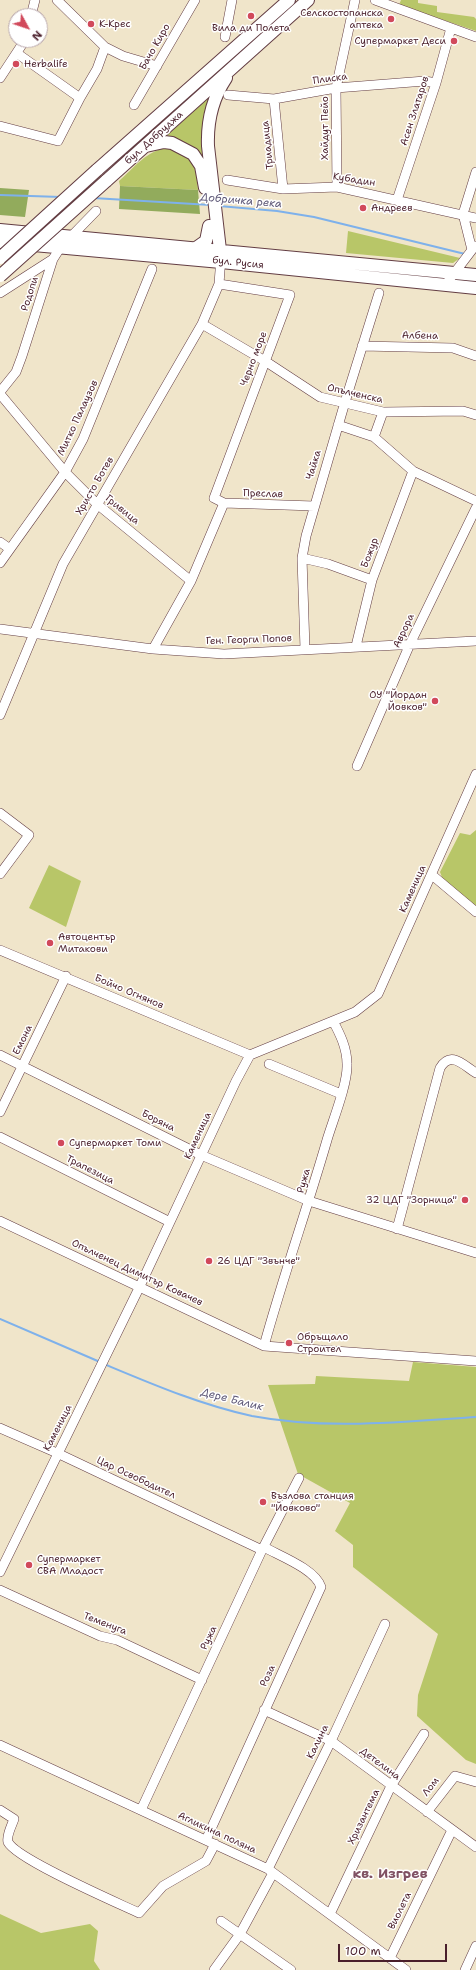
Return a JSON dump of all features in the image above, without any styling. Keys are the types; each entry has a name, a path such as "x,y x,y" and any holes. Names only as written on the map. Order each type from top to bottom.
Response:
{"main road":[{"name":"бул. Добруджа","path":"0,258 288,0"},
{"name":"бул. Добруджа","path":"0,276 308,0"},
{"path":"297,10 312,0"},
{"path":"216,255 210,198 208,125 218,92 233,67"},
{"path":"145,146 164,142 172,143 193,154 201,166 210,198"},
{"path":"196,248 206,241 212,212"},
{"path":"209,226 216,255"},
{"name":"бул. Русия","path":"0,230 196,248 216,255 476,288"},
{"name":"бул. Русия","path":"0,242 60,248 216,255 454,272 476,275"}],"street":[{"path":"57,0 105,47 122,56 157,66"},
{"name":"Бачо Киро","path":"134,105 195,0"},
{"path":"225,37 232,0"},
{"name":"Хайдут Пейо","path":"336,187 336,88 355,0"},
{"path":"375,0 476,37"},
{"name":"Асен Златаров","path":"397,200 436,83 451,28"},
{"path":"0,126 58,141 97,69 105,47"},
{"path":"0,78 21,48"},
{"path":"18,54 80,98"},
{"name":"Плиска","path":"228,95 274,99 336,88 425,80 436,83"},
{"name":"Триадица","path":"274,99 283,189"},
{"path":"446,284 471,251 464,214 476,172"},
{"name":"Кубадин","path":"227,180 283,189 336,187 464,214 476,218"},
{"name":"Родопи","path":"0,393 16,372 53,259 70,236 96,211"},
{"name":"Христо Ботев","path":"0,715 62,564 202,324 219,284 220,274 216,255"},
{"path":"0,293 53,259"},
{"name":"Митко Палаузов","path":"0,563 65,472 83,439 152,269"},
{"name":"Черно море","path":"214,498 290,295 219,284"},
{"name":"Чайка","path":"305,649 302,558 314,506 379,294"},
{"name":"Опълченска","path":"202,324 265,361 320,397 383,412 463,411 476,415"},
{"name":"Албена","path":"362,346 454,348 476,356"},
{"name":"Гривица","path":"0,393 65,472 97,504 191,581"},
{"path":"374,437 383,412"},
{"path":"338,425 374,437 413,471 476,501"},
{"name":"Божур","path":"356,646 372,580 413,471"},
{"name":"Преслав","path":"214,498 224,504 314,506"},
{"path":"153,649 191,581 224,504"},
{"name":"Аврора","path":"357,766 410,644 476,508"},
{"path":"0,542 10,549"},
{"path":"302,558 328,564 372,580"},
{"name":"Ген. Георги Попов","path":"0,629 34,635 153,649 224,654 356,646 476,642"},
{"name":"Каменица","path":"0,1572 57,1453 97,1377 236,1081 250,1055 355,1012 378,994 476,774"},
{"path":"0,813 29,835 0,874"},
{"path":"432,875 476,912"},
{"name":"Бойчо Огнянов","path":"0,950 66,976 250,1055"},
{"name":"Емона","path":"0,1112 66,976"},
{"name":"Ружа","path":"264,1346 341,1094 348,1065 347,1055 333,1021"},
{"name":"Боряна","path":"0,1055 201,1155 309,1201 476,1254"},
{"path":"397,1228 440,1068 444,1062 449,1059 455,1059 476,1073"},
{"path":"269,1064 341,1094"},
{"name":"Трапезица","path":"0,1137 170,1222"},
{"name":"Опълченец Димитър Ковачев","path":"0,1221 264,1346"},
{"path":"264,1346 476,1361"},
{"name":"Цар Освободител","path":"0,1428 263,1549"},
{"name":"Ружа","path":"141,1810 263,1549 299,1478"},
{"name":"Роза","path":"206,1840 321,1587 320,1582 311,1573 263,1549"},
{"name":"Теменуга","path":"0,1590 100,1636 117,1640 202,1680"},
{"name":"Калина","path":"214,1970 240,1934 385,1624"},
{"name":"Детелина","path":"264,1710 331,1741 476,1847"},
{"name":"Хризантема","path":"330,1914 391,1786 424,1734"},
{"name":"Агликина поляна","path":"0,1745 215,1844 270,1871 406,1970"},
{"name":"Лом","path":"427,1812 454,1776 476,1782"},
{"path":"0,1810 14,1819 8,1838 8,1843 13,1847 48,1870 139,1913 163,1886 206,1861 215,1844"},
{"name":"Виолета","path":"390,1958 452,1830"},
{"path":"221,1922 291,1970"},
{"path":"465,1970 476,1946"}],"green space":[{"path":"401,0 418,0 418,3 437,6 437,12 474,17 476,19 476,31 399,5"},
{"path":"212,95 205,161 192,147 187,144 164,138"},
{"path":"167,148 183,153 192,162 195,167 198,190 120,186 119,181 141,160 153,152"},
{"path":"120,186 198,190 200,214 119,209"},
{"path":"0,188 29,190 25,217 0,215"},
{"path":"348,231 460,258 453,263 346,253"},
{"path":"476,830 476,907 443,880 440,872 460,833 470,835"},
{"path":"49,865 81,881 66,927 29,908"},
{"path":"413,1362 476,1367 476,1764 466,1760 417,1716 418,1695 438,1634 353,1567 353,1545 335,1531 350,1503 298,1474 268,1385 315,1384 316,1376 409,1381"},
{"path":"0,1914 41,1933 90,1924 98,1931 94,1961 100,1970 0,1970"}],"waterway":[{"name":"Добричка река","path":"0,195 61,197"},
{"name":"Добричка река","path":"93,198 211,205"},
{"name":"Добричка река","path":"219,206 277,211 314,217 465,254"},
{"name":"Дере Балик","path":"0,1319 100,1362"},
{"name":"Дере Балик","path":"104,1364 214,1406 252,1416 280,1420 308,1423 364,1424 476,1417"}],"place":[{"name":"Вила ди Полета","path":"251,16"},
{"name":"Селскостопанска аптека","path":"391,19"},
{"name":"К-Крес","path":"91,24"},
{"name":"Супермаркет Деси","path":"454,41"},
{"name":"Herbalife","path":"16,64"},
{"name":"Андреев","path":"363,208"},
{"name":"ОУ \"Йордан Йовков\"","path":"435,701"},
{"name":"Автоцентър Митакови","path":"50,943"},
{"name":"Супермаркет Томи","path":"61,1143"},
{"name":"32 ЦДГ \"Зорница\"","path":"465,1200"},
{"name":"26 ЦДГ \"Звънче\"","path":"209,1261"},
{"name":"Обръщало Строител","path":"289,1343"},
{"name":"Възлова станция \"Йовково\"","path":"263,1502"},
{"name":"Супермаркет CBA Младост","path":"29,1565"}],"district":[{"name":"кв. Изгрев","path":"390,1874"}]}
